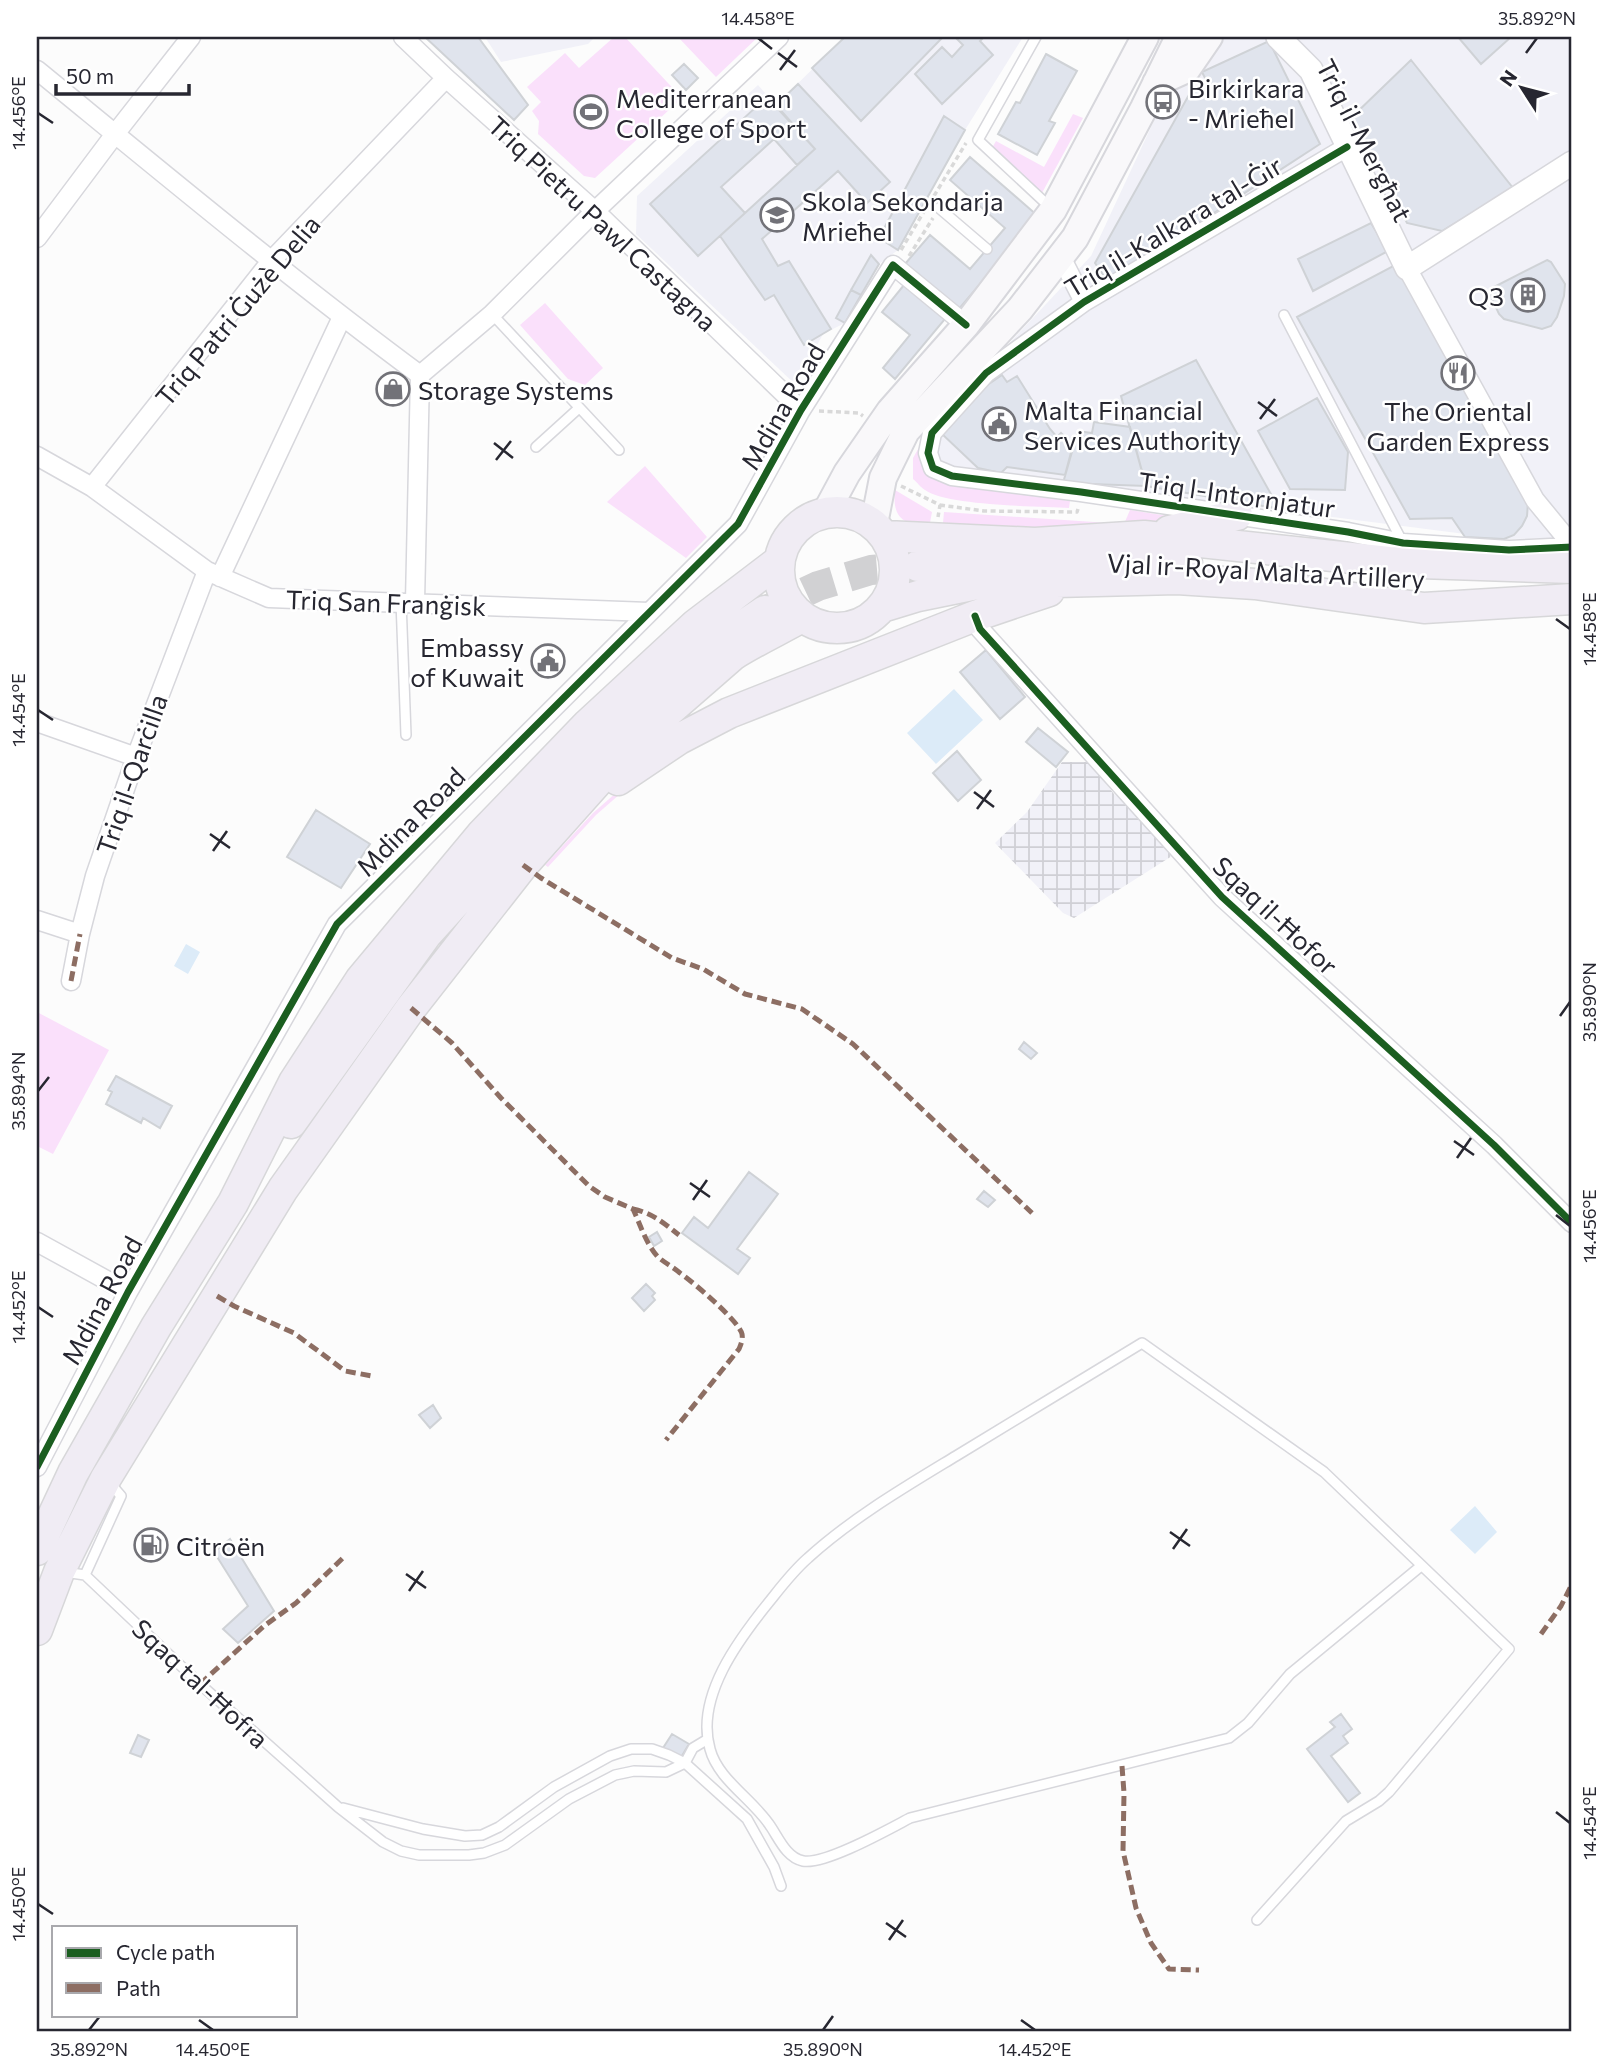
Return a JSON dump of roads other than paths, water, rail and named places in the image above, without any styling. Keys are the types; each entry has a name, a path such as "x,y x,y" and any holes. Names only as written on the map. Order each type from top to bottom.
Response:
{"highway":[{"path":"843,511 859,516 879,530 892,549 895,572 890,594 882,607 858,625 829,628 802,617 788,602 779,582 780,555 789,536 799,525 825,512 843,511"},
{"path":"1144,536 1237,515"},
{"name":"Vjal ir-Royal Malta Artillery","path":"879,530 934,539 1035,543 1144,536 1389,562 1572,570"},
{"path":"233,1203 294,1082 361,979 481,835 607,706 695,625 780,555"},
{"name":"Vjal ir-Royal Malta Artillery","path":"918,566 1144,559 1392,580 1518,580 1572,570"},
{"name":"Vjal ir-Royal Malta Artillery","path":"882,607 918,596 977,584 1177,579 1255,584 1424,608 1572,599"},
{"path":"529,859 615,783 649,758 703,726 975,616 1076,582"},
{"path":"37,1550 80,1461 156,1327 233,1203 426,935 565,782 630,718 708,649 765,611"},
{"path":"37,1630 72,1573 106,1478 284,1189 411,1008 529,859 647,730 715,670 749,645 802,617"}],"main road":[{"path":"879,530 883,478 906,431 1020,309 1075,238 1179,37"},
{"path":"1156,83 1187,69 1209,37"},
{"path":"825,512 847,473 890,411 967,325 1005,264 1053,210 1145,42"}],"street":[{"path":"37,239 191,37"},
{"path":"408,602 420,375 492,314 595,211 779,37"},
{"name":"Triq il-Mergħat","path":"1278,37 1311,70 1407,268 1535,500 1572,546"},
{"name":"Triq Pietru Pawl Castagna","path":"408,39 446,78 595,211 801,410"},
{"path":"37,70 271,261 420,375"},
{"name":"Triq Patri Ġużè Delia","path":"92,487 271,261 446,78"},
{"name":"Triq il-Kalkara tal-Ġir","path":"932,433 986,373 1084,302 1347,147"},
{"path":"1407,268 1572,163"},
{"path":"1061,257 1084,302"},
{"name":"Mdina Road","path":"37,1465 128,1292 337,924 738,524 801,410 896,268 967,325"},
{"name":"Triq il-Qarċilla","path":"71,981 95,876 182,634 342,317"},
{"name":"Triq l-Intornjatur","path":"932,433 928,453 933,468 952,475 1237,515 1403,543 1509,550 1572,546"},
{"name":"Triq San Franġisk","path":"37,456 92,487 214,574 269,598 649,612"},
{"name":"Sqaq il-Ħofor","path":"975,616 980,629 1222,897 1494,1144 1572,1223"},
{"path":"37,722 136,757"},
{"path":"37,920 80,934"},
{"path":"37,1242 128,1292"}],"lane":[{"path":"1036,37 978,140 1053,210"},
{"path":"939,208 987,249"},
{"path":"492,314 619,450"},
{"path":"1284,315 1403,543"},
{"path":"536,447 579,408"},
{"path":"406,735 408,602"},
{"path":"1257,1920 1346,1821 1384,1797 1509,1649 1324,1472 1142,1343 917,1480 833,1537 806,1559 759,1614 723,1669 713,1696 707,1725 708,1740 716,1765 763,1815 792,1856 803,1861 818,1860 870,1839 910,1818 1229,1738 1248,1723 1290,1674 1421,1566"},
{"name":"Sqaq tal-Ħofra","path":"72,1573 338,1807 383,1842 401,1851 419,1855 484,1853 505,1845 569,1799 615,1775 634,1771 666,1772 685,1763"},
{"path":"685,1763 693,1748 708,1740"},
{"name":"Sqaq tal-Ħofra","path":"338,1807 423,1829 465,1836 482,1835 499,1827 554,1787 610,1756 631,1749 652,1749 685,1763 747,1819 774,1867 781,1886"}],"water":[{"path":"954,689 983,720 936,764 907,733"},
{"path":"186,944 200,952 188,974 174,966"},
{"path":"1475,1506 1497,1532 1475,1554 1450,1530"}],"tunnel":[{"path":"765,611 818,586 871,570 918,566"}],"place":[{"name":"Birkirkara - Mrieħel","path":"1163,102"},
{"name":"Mediterranean College of Sport","path":"591,112"},
{"name":"Skola Sekondarja Mrieħel","path":"777,215"},
{"name":"Q3","path":"1528,295"},
{"name":"The Oriental Garden Express","path":"1458,373"},
{"name":"Storage Systems","path":"393,389"},
{"name":"Malta Financial Services Authority","path":"999,424"},
{"name":"Embassy of Kuwait","path":"548,661"},
{"name":"Citroën","path":"151,1545"}]}
